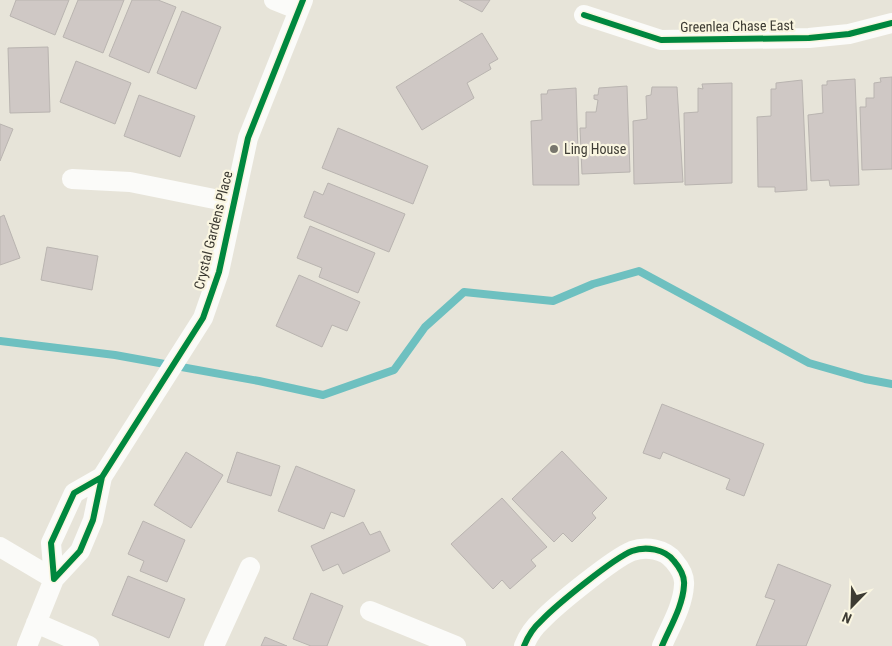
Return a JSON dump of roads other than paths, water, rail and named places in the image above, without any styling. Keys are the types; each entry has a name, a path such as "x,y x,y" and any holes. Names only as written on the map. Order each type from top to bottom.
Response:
{"street":[{"path":"274,0 301,5"},
{"name":"Crystal Gardens Place","path":"27,646 54,579 80,551 93,520 102,477 203,318 219,272 248,138 301,5"},
{"name":"Greenlea Chase East","path":"584,15 660,40 810,38 849,34 892,23"},
{"path":"72,179 130,182 234,202"},
{"name":"Crystal Gardens Place","path":"54,579 51,544 66,510 74,494 102,477"},
{"path":"0,547 54,579"},
{"path":"524,646 528,636 542,620 616,560 633,551 648,548 660,551 673,558 682,572 684,584 681,599 662,646"},
{"path":"214,646 250,567"},
{"path":"370,610 456,646"},
{"path":"36,623 89,646"}],"waterway":[{"path":"0,341 115,355 259,381 323,395 394,370 425,327 464,292 553,301 593,284 639,271 809,363 865,379 892,384"}],"place":[{"name":"Ling House","path":"554,149"}]}
